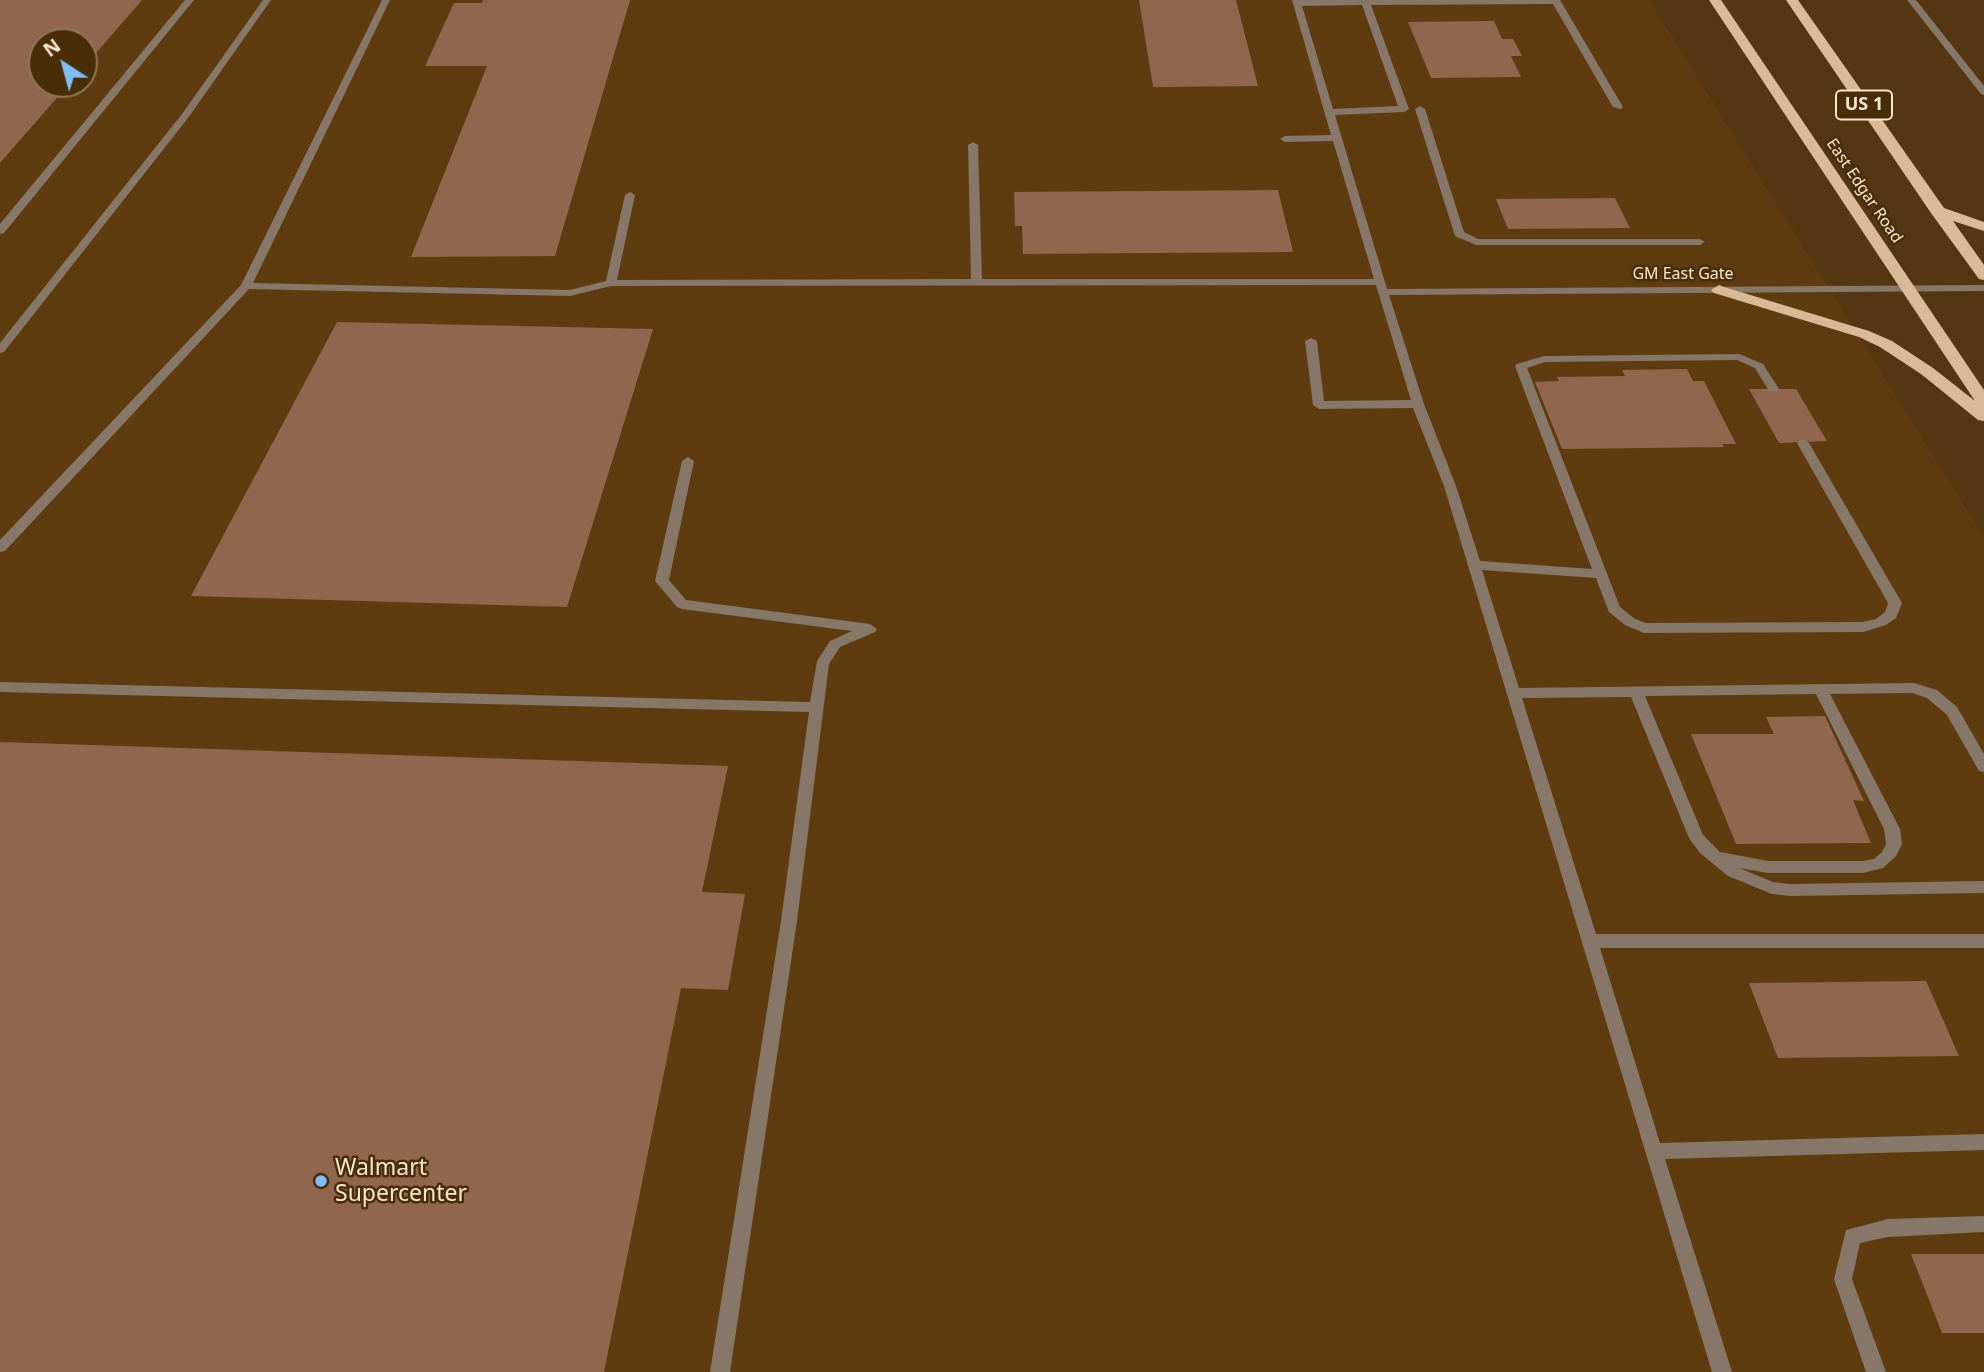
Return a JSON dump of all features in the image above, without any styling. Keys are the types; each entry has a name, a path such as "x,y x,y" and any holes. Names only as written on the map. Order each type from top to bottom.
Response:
{"highway":[{"name":"East Edgar Road","path":"1715,0 1984,402"},
{"name":"US 1","path":"1792,0 1984,276"},
{"path":"1936,210 1984,227"},
{"path":"1719,289 1841,325 1886,344 1927,371 1984,416"}],"lane":[{"path":"0,231 190,0"},
{"path":"0,350 185,116 267,0"},
{"path":"0,548 246,286 386,0"},
{"path":"1911,0 1984,92"},
{"path":"1618,107 1556,1 1296,2 1418,404 1450,486 1722,1372"},
{"path":"1329,112 1404,108 1365,2"},
{"path":"1420,108 1459,234 1476,242 1700,242"},
{"path":"1285,139 1337,138"},
{"path":"973,145 976,284"},
{"path":"611,283 630,195"},
{"name":"GM East Gate","path":"246,286 570,293 611,283 1984,288"},
{"path":"1311,341 1319,405 1418,404"},
{"path":"1773,389 1759,366 1739,358 1544,359 1521,366 1619,615 1644,628 1863,627 1881,622 1891,615 1895,603 1803,443"},
{"path":"688,461 662,582 682,604 870,629 835,644 822,664 789,921 720,1372"},
{"path":"1474,565 1601,574"},
{"path":"0,687 817,707"},
{"path":"1513,693 1904,687 1932,694 1952,710 1984,767"},
{"path":"1715,858 1768,867 1863,867 1878,864 1888,856 1894,844 1892,829 1820,688"},
{"path":"1635,690 1697,838 1715,858 1733,872 1754,882 1790,890 1984,887"},
{"path":"1589,941 1984,941"},
{"path":"1654,1151 1984,1142"},
{"path":"1876,1372 1843,1279 1852,1236 1888,1228 1984,1224"}],"shaded area":[{"path":"0,0 1649,0 1984,537 1984,1372 0,1372"}],"building":[{"path":"0,0 142,0 98,51 98,28 28,28 28,98 57,98 0,163"},
{"path":"483,0 630,0 555,256 411,257 487,66 425,66 454,3 482,3"},
{"path":"1139,0 1236,0 1258,86 1153,87"},
{"path":"1494,21 1502,39 1513,39 1522,56 1511,56 1521,77 1431,78 1408,22"},
{"path":"1278,190 1293,252 1023,254 1022,226 1015,226 1014,192"},
{"path":"1615,198 1630,228 1508,229 1496,199"},
{"path":"337,322 653,329 567,607 191,596"},
{"path":"1687,369 1693,381 1704,381 1736,444 1722,444 1724,447 1562,449 1535,382 1559,381 1557,377 1625,376 1622,370"},
{"path":"1749,389 1796,389 1827,441 1779,443"},
{"path":"1825,716 1864,801 1853,800 1871,843 1736,844 1691,734 1774,734 1766,717"},
{"name":"Walmart Supercenter","path":"0,742 728,766 702,892 745,894 728,990 681,988 604,1372 0,1372"},
{"path":"1926,981 1959,1056 1778,1058 1749,983"},
{"path":"1911,1254 1984,1254 1984,1333 1942,1333"}],"place":[{"name":"Walmart Supercenter","path":"321,1181"}]}
